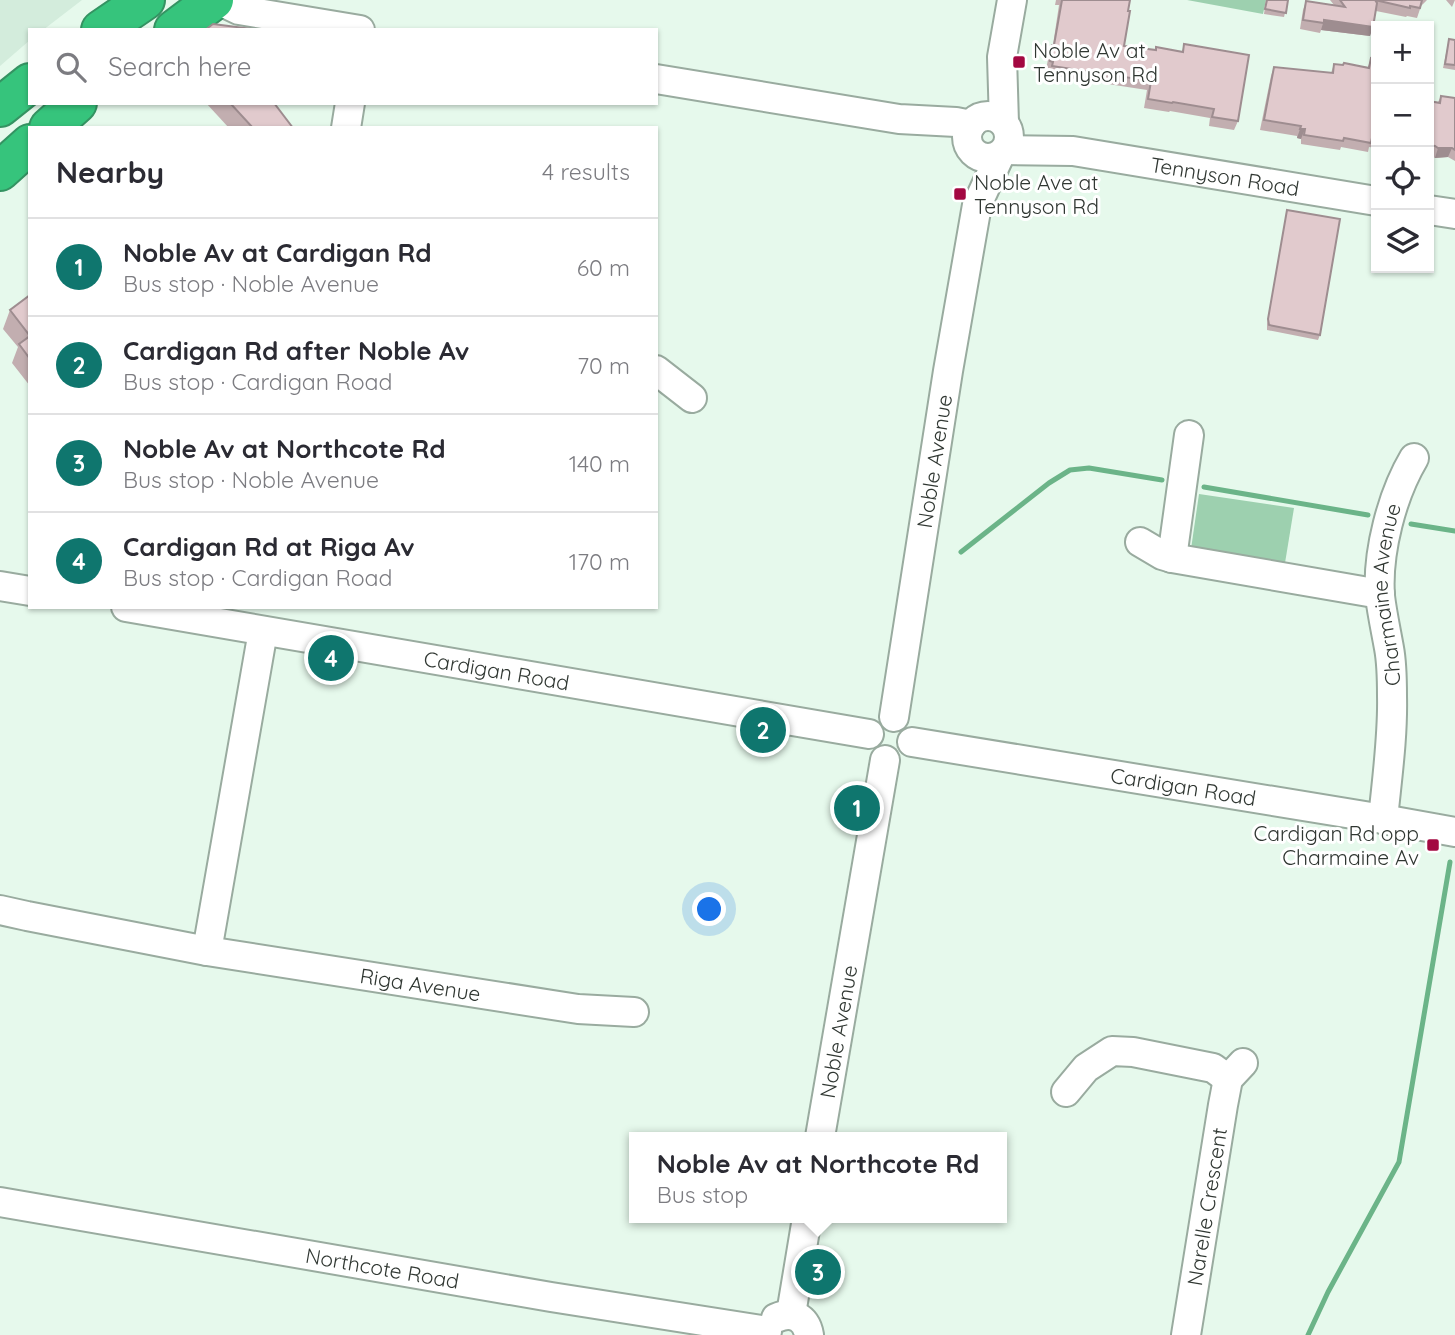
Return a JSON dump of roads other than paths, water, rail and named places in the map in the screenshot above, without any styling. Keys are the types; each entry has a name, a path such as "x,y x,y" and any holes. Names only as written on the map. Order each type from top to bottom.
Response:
{"highway":[{"path":"104,28 145,0"},
{"path":"177,28 216,0"},
{"path":"0,107 28,85"},
{"path":"50,126 75,105"},
{"path":"0,171 28,146"}],"street":[{"path":"216,0 239,10 348,28"},
{"name":"Noble Avenue","path":"894,717 948,371 1012,0"},
{"name":"Tennyson Road","path":"658,79 899,119 954,137 988,137 1371,200"},
{"path":"346,126 350,105"},
{"path":"1434,211 1455,215"},
{"path":"658,372 692,398"},
{"path":"1172,558 1189,435"},
{"name":"Charmaine Avenue","path":"1382,819 1391,735 1392,695 1390,652 1380,594 1381,561 1391,512 1402,478 1414,458"},
{"path":"1140,542 1172,558 1380,594"},
{"path":"0,586 28,591"},
{"name":"Cardigan Road","path":"137,609 869,734"},
{"path":"207,951 263,631"},
{"path":"894,717 908,726 912,736 910,750 902,758 885,760 871,750 869,734 878,720 894,717"},
{"name":"Cardigan Road","path":"912,742 1455,832"},
{"name":"Noble Avenue","path":"821,1132 885,760"},
{"name":"Riga Avenue","path":"0,909 207,951 578,1009 634,1012"},
{"name":"Narelle Crescent","path":"1066,1091 1086,1068 1112,1051 1133,1052 1236,1071 1221,1119 1186,1335"},
{"name":"Northcote Road","path":"0,1202 767,1333"},
{"path":"767,1333 778,1316 800,1325 807,1223"}],"waterway":[{"path":"961,552 1049,483 1070,470 1089,468 1162,480"},
{"path":"1204,487 1368,515"},
{"path":"1411,524 1455,531"},
{"path":"1308,1335 1328,1292 1399,1162 1450,862"}],"place":[{"name":"Noble Av at Tennyson Rd","path":"1019,62"},
{"name":"Noble Ave at Tennyson Rd","path":"960,194"},
{"name":"Cardigan Rd at Riga Av","path":"331,658"},
{"name":"Cardigan Rd after Noble Av","path":"763,730"},
{"name":"Noble Av at Cardigan Rd","path":"857,808"},
{"name":"Cardigan Rd opp Charmaine Av","path":"1433,845"},
{"name":"Noble Av at Northcote Rd","path":"818,1272"}]}
